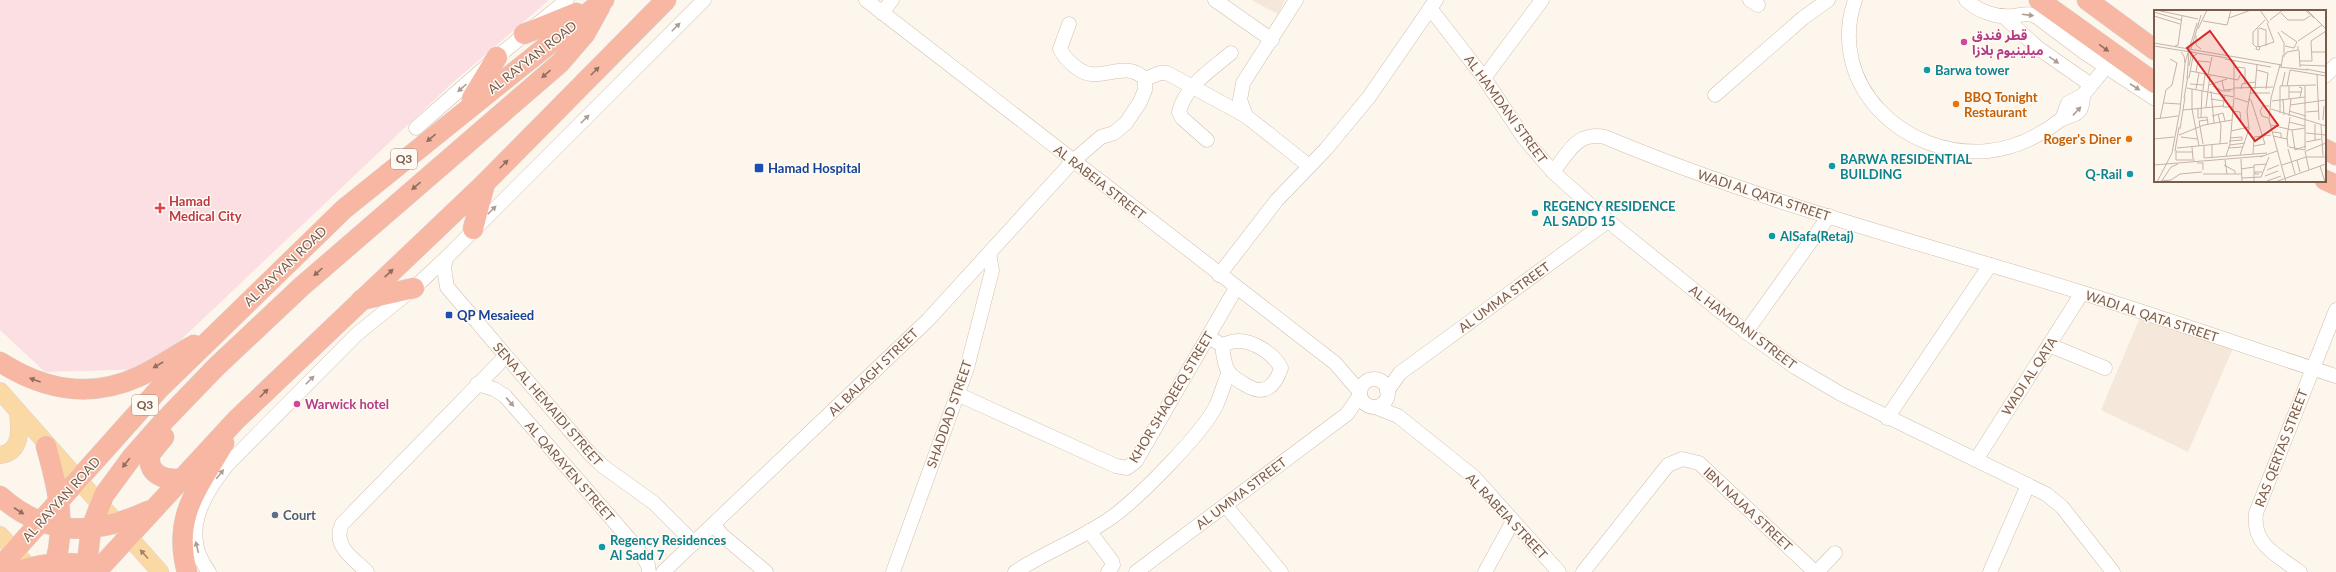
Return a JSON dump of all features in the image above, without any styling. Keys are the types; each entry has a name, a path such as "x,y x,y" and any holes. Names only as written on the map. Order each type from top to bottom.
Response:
{"highway":[{"path":"524,34 604,0"},
{"path":"95,570 91,529 100,505 111,483 162,423 216,367 301,287 560,63 585,34 604,0"},
{"name":"AL RAYYAN ROAD","path":"0,567 134,417 216,332 344,210 454,119 604,0"},
{"path":"95,570 122,530 154,508 236,420 484,183 666,0"},
{"path":"2039,0 2082,33 2154,82"},
{"path":"2087,0 2154,49"},
{"path":"2082,33 2085,53"},
{"path":"454,119 477,89 497,57"},
{"path":"473,229 484,183"},
{"path":"361,300 417,285"},
{"path":"180,479 164,478 154,472 149,461 153,449 232,368 301,287"},
{"path":"0,362 21,376 51,386 71,390 90,389 116,385 139,377 216,332"},
{"path":"187,572 182,554 182,536 185,518 190,502 236,420"},
{"path":"46,446 60,500 61,528 53,567"},
{"path":"0,496 25,515 40,522 61,528 122,530"},
{"path":"25,570 53,567 95,570"}],"main road":[{"path":"0,391 46,446 160,572"},
{"path":"0,455 8,454 15,447 20,436 18,413"},
{"path":"0,535 15,551 25,570"}],"street":[{"name":"AL RAYYAN ROAD","path":"416,128 524,34 567,0"},
{"path":"209,572 202,563 196,547 196,520 209,489 227,466 357,334 417,285 446,258 473,229 704,0"},
{"name":"AL RABEIA STREET","path":"866,0 1219,275 1335,363 1374,380"},
{"path":"882,13 892,0"},
{"path":"1215,0 1272,40"},
{"path":"1246,116 1240,100 1240,91 1243,83 1272,40 1296,0"},
{"path":"1484,78 1542,0"},
{"path":"1715,95 1803,18 1828,0"},
{"path":"1855,0 1848,38 1856,74 1875,106 1906,132 1919,139 1946,148 1988,151 2029,140 2062,119 2068,103 2087,90 2106,67"},
{"path":"1966,0 1986,12 2003,16 2033,15 2085,53 2154,98"},
{"path":"1219,275 1277,200 1326,149 1368,97 1433,4"},
{"name":"AL HAMDANI STREET","path":"1433,4 1524,138 1553,172 1608,221 1746,332 1795,367 1887,418 2046,494 2062,507 2113,572"},
{"path":"2003,16 2087,90"},
{"path":"1069,24 1060,49 1063,56 1079,69 1091,74 1120,71 1139,73 1145,79 1160,73 1167,73 1246,116 1309,166"},
{"path":"1207,140 1182,118 1179,112 1191,87 1231,53"},
{"path":"2326,75 2336,65"},
{"name":"AL BALAGH STREET","path":"663,572 928,320 1073,161 1101,137 1114,133 1126,123 1145,90 1145,79"},
{"name":"WADI AL QATA STREET","path":"1553,172 1583,137 1595,135 1605,137 1671,164 1829,216 2082,293 2336,376"},
{"path":"1746,332 1829,216"},
{"name":"AL UMMA STREET","path":"1387,393 1400,373 1608,221"},
{"name":"SHADDAD STREET","path":"893,572 956,394 967,368 992,270 989,253"},
{"path":"417,285 447,287 444,268 446,258"},
{"path":"1887,418 1990,265"},
{"name":"SENA AL HEMAIDI STREET","path":"447,287 596,461 654,503 694,543"},
{"name":"KHOR SHAQEEQ STREET","path":"956,394 1116,466 1127,468 1136,461 1236,288"},
{"name":"WADI AL QATA","path":"1976,460 2082,293"},
{"name":"RAS QERTAS STREET","path":"2300,572 2262,542 2254,526 2261,497 2336,310"},
{"path":"1015,572 1115,515 1138,495 1194,436 1216,407 1229,372 1222,345 1208,337"},
{"path":"1222,345 1235,341 1246,341 1274,356 1281,368 1278,380 1267,389 1260,391 1250,387 1229,372"},
{"path":"2049,346 2106,368"},
{"path":"367,572 341,547 339,538 342,524 506,356"},
{"name":"AL RABEIA STREET","path":"1335,363 1360,394"},
{"name":"AL UMMA STREET","path":"1374,380 1400,373"},
{"path":"1374,380 1382,382 1387,393 1383,403 1373,407 1362,400 1360,394 1363,384 1374,380"},
{"name":"AL QARAYEN STREET","path":"477,384 494,389 505,396 638,549 648,565 650,572"},
{"name":"AL RABEIA STREET","path":"1387,393 1393,410 1398,416 1474,477 1559,572"},
{"name":"AL UMMA STREET","path":"1136,572 1347,414 1360,394"},
{"name":"AL RABEIA STREET","path":"1373,407 1398,416"},
{"name":"AL UMMA STREET","path":"1347,414 1373,407"},
{"name":"IBN NAJAA STREET","path":"1584,572 1668,465 1682,459 1699,463 1816,572 1835,553"},
{"path":"1990,572 2028,485"},
{"path":"1225,505 1281,572"},
{"path":"1485,572 1513,521"},
{"path":"714,525 722,535 766,572"},
{"path":"1089,531 1112,561 1113,565 1108,572"}],"shaded area":[{"name":"Hamad Medical City","path":"0,0 549,0 450,85 150,369 45,372 0,330"},
{"path":"1251,0 1285,0 1278,14"},
{"path":"2141,315 2234,346 2188,452 2101,410"}],"place":[{"name":"قطر فندق ميلينيوم بلازا","path":"1964,42"},
{"name":"Barwa tower","path":"1927,70"},
{"name":"BBQ Tonight Restaurant","path":"1956,104"},
{"name":"Roger's Diner","path":"2129,139"},
{"name":"BARWA RESIDENTIAL BUILDING","path":"1832,166"},
{"name":"Hamad Hospital","path":"759,168"},
{"name":"Q-Rail","path":"2130,174"},
{"name":"Hamad Medical City","path":"160,208"},
{"name":"REGENCY RESIDENCE AL SADD 15","path":"1535,213"},
{"name":"AlSafa(Retaj)","path":"1772,236"},
{"name":"QP Mesaieed","path":"449,315"},
{"name":"Warwick hotel","path":"297,404"},
{"name":"Court","path":"275,515"},
{"name":"Regency Residences Al Sadd 7","path":"602,547"}]}
